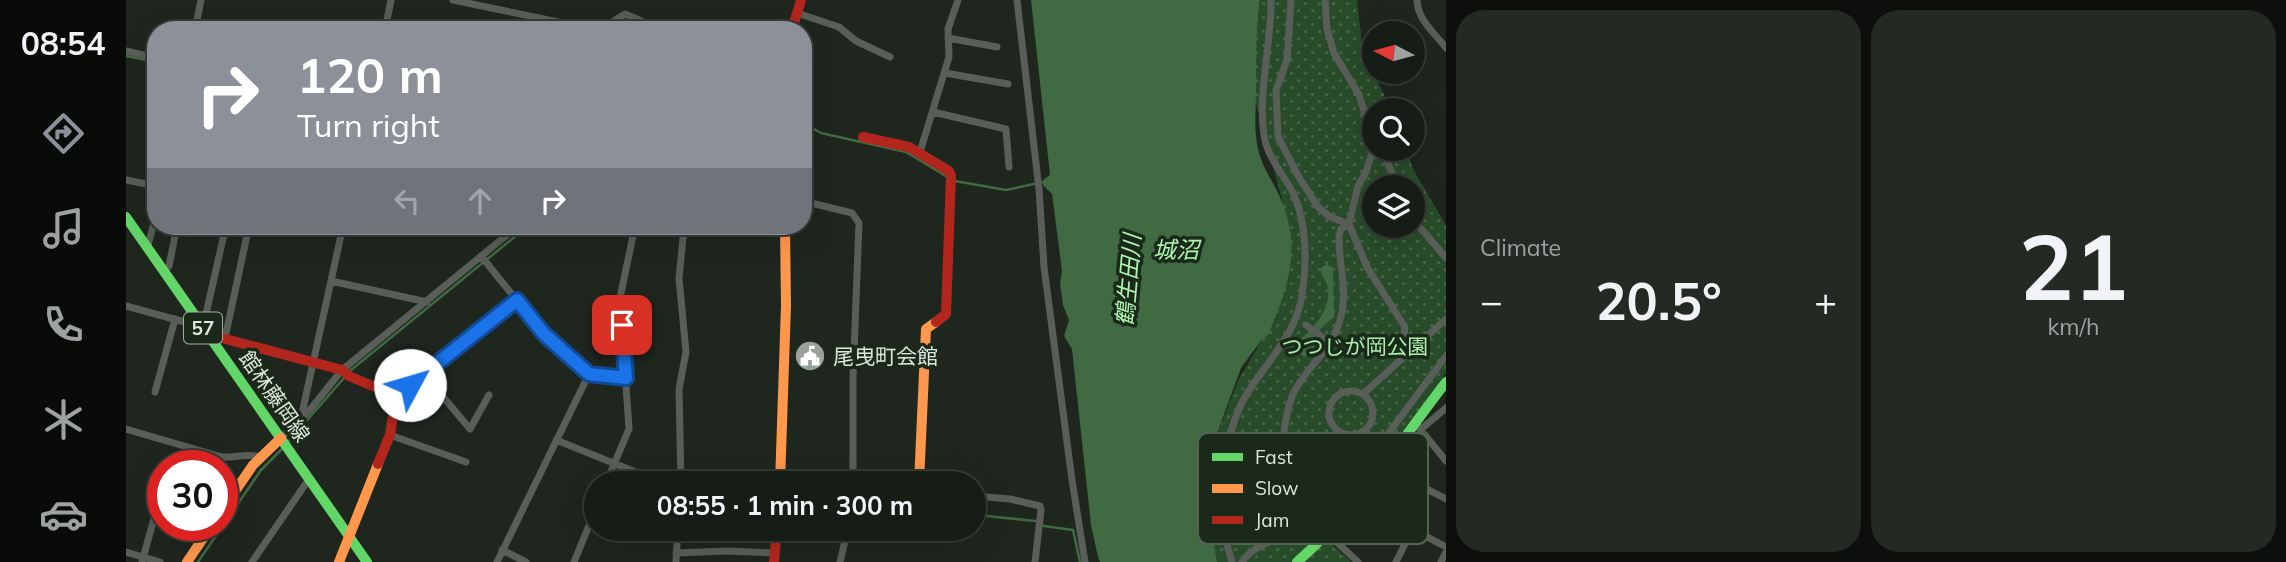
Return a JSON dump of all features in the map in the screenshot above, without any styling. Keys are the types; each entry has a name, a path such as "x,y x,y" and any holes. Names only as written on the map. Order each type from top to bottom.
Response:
{"street":[{"path":"197,21 201,0"},
{"path":"387,21 391,0"},
{"path":"453,0 554,21"},
{"path":"795,21 801,0"},
{"path":"919,152 949,57 948,29 958,0"},
{"path":"1017,0 1038,185 1044,267 1086,562"},
{"path":"1231,433 1239,408 1267,369 1297,316 1305,276 1304,237 1294,196 1266,144 1263,94 1271,25 1270,0"},
{"path":"1291,0 1287,60 1276,90 1278,137 1318,207 1331,217 1349,224"},
{"path":"1325,0 1330,41 1362,105"},
{"path":"1416,0 1422,21 1446,48"},
{"path":"797,13 839,27 856,41 890,57"},
{"path":"613,21 625,14 641,21"},
{"path":"948,38 997,47"},
{"path":"126,51 147,56"},
{"path":"944,73 1008,84"},
{"path":"933,112 1006,129 1009,167"},
{"path":"863,137 900,144 919,152 948,171 951,179 947,309 946,314 926,329 920,471"},
{"path":"1370,161 1359,186 1349,224 1367,267 1405,327 1404,357"},
{"path":"126,180 147,184"},
{"path":"812,203 852,213 859,223 853,378 853,471"},
{"name":"館林藤岡線","path":"126,217 367,562"},
{"path":"1285,433 1291,400 1303,379 1332,341 1340,319 1344,284 1339,234 1341,229 1349,224"},
{"path":"1425,233 1446,258"},
{"path":"147,248 151,235"},
{"path":"164,271 169,267 175,235"},
{"path":"205,331 224,235"},
{"path":"225,338 247,235"},
{"path":"301,418 340,235"},
{"path":"238,488 260,457 301,418 342,370 508,235"},
{"path":"611,471 629,429 620,298 633,235"},
{"path":"681,471 680,389 686,352 679,278 684,235"},
{"path":"780,471 786,317 785,235"},
{"path":"481,256 544,334 589,374 626,378"},
{"path":"331,281 427,302"},
{"path":"339,562 390,435 396,396 517,300"},
{"path":"126,306 225,338 342,370 349,376 396,396"},
{"path":"1363,394 1446,319"},
{"path":"155,392 175,320"},
{"path":"1306,325 1323,338"},
{"path":"1389,433 1446,356"},
{"path":"424,374 470,429 489,395"},
{"path":"497,562 589,374"},
{"path":"1413,433 1446,382"},
{"path":"1341,433 1331,422 1329,415 1332,401 1343,392 1350,391 1363,394 1373,412 1368,426 1359,433"},
{"path":"1418,427 1443,410 1446,421"},
{"path":"1418,427 1423,433"},
{"path":"126,429 222,457 248,454 260,457"},
{"path":"390,435 466,462"},
{"path":"1428,439 1446,461"},
{"path":"556,440 632,471"},
{"path":"252,562 309,479"},
{"path":"1428,490 1446,499"},
{"path":"986,497 1040,506 1035,562"},
{"path":"574,562 584,538"},
{"path":"1428,539 1446,550 1441,562"},
{"path":"142,559 147,541"},
{"path":"187,562 201,541"},
{"path":"677,541 677,562"},
{"path":"840,562 845,541"},
{"path":"1227,544 1232,562"},
{"path":"1258,544 1258,548"},
{"path":"1242,562 1258,548 1268,544"},
{"path":"1297,562 1318,544"},
{"path":"1339,544 1358,562"},
{"path":"1396,562 1405,544"},
{"path":"502,550 526,562"},
{"path":"676,552 726,551 774,558"},
{"path":"126,552 142,559 160,562"}],"green space":[{"name":"つつじが岡公園","path":"1260,0 1357,0 1362,44 1362,84 1379,84 1386,98 1362,98 1362,161 1410,161 1416,175 1362,175 1362,238 1425,238 1425,190 1446,225 1446,373 1401,433 1218,433 1238,381 1263,338 1290,265 1282,200 1252,88"},
{"name":"つつじが岡公園","path":"1214,544 1332,544 1351,562 1217,562"}],"water":[{"name":"城沼","path":"1031,0 1260,0 1256,45 1256,138 1261,160 1279,194 1288,220 1291,237 1290,270 1268,335 1241,368 1217,433 1198,433 1198,544 1214,544 1217,562 1100,562 1091,525 1072,349 1064,336 1069,320 1063,305 1060,283 1062,271 1052,194 1043,185 1043,180 1050,175"},
{"path":"1327,264 1333,268 1334,317 1319,331 1304,357 1296,348 1296,343 1315,325 1324,310 1328,293 1321,268"}],"waterway":[{"path":"126,56 147,60"},
{"path":"812,128 821,133 906,152 949,178"},
{"path":"955,181 1006,190 1043,182"},
{"path":"288,442 351,370 517,235"},
{"path":"198,562 261,470 284,447"},
{"path":"987,516 1035,521 1044,526 1073,530 1080,562"}],"traffic: fast":[{"path":"126,217 367,562"},
{"path":"1408,433 1446,382"},
{"path":"1297,562 1317,544"}],"traffic: slow":[{"path":"780,471 786,305 785,235"},
{"path":"920,471 926,329 936,322"},
{"path":"238,487 253,465 281,438"},
{"path":"339,562 378,464"},
{"path":"187,562 201,541"}],"traffic: jam":[{"path":"795,21 801,0"},
{"path":"863,137 909,147 949,171 951,176 946,314 936,322"},
{"path":"207,334 342,370 349,376 396,396 390,435 378,464"},
{"path":"774,562 776,541"}],"place":[{"name":"尾曳町会館","path":"810,356"}],"route":[{"path":"410,385 517,300 544,334 589,374 626,378 622,325"}],"water label":[{"name":"鶴生田川","path":"1128,280"}]}
